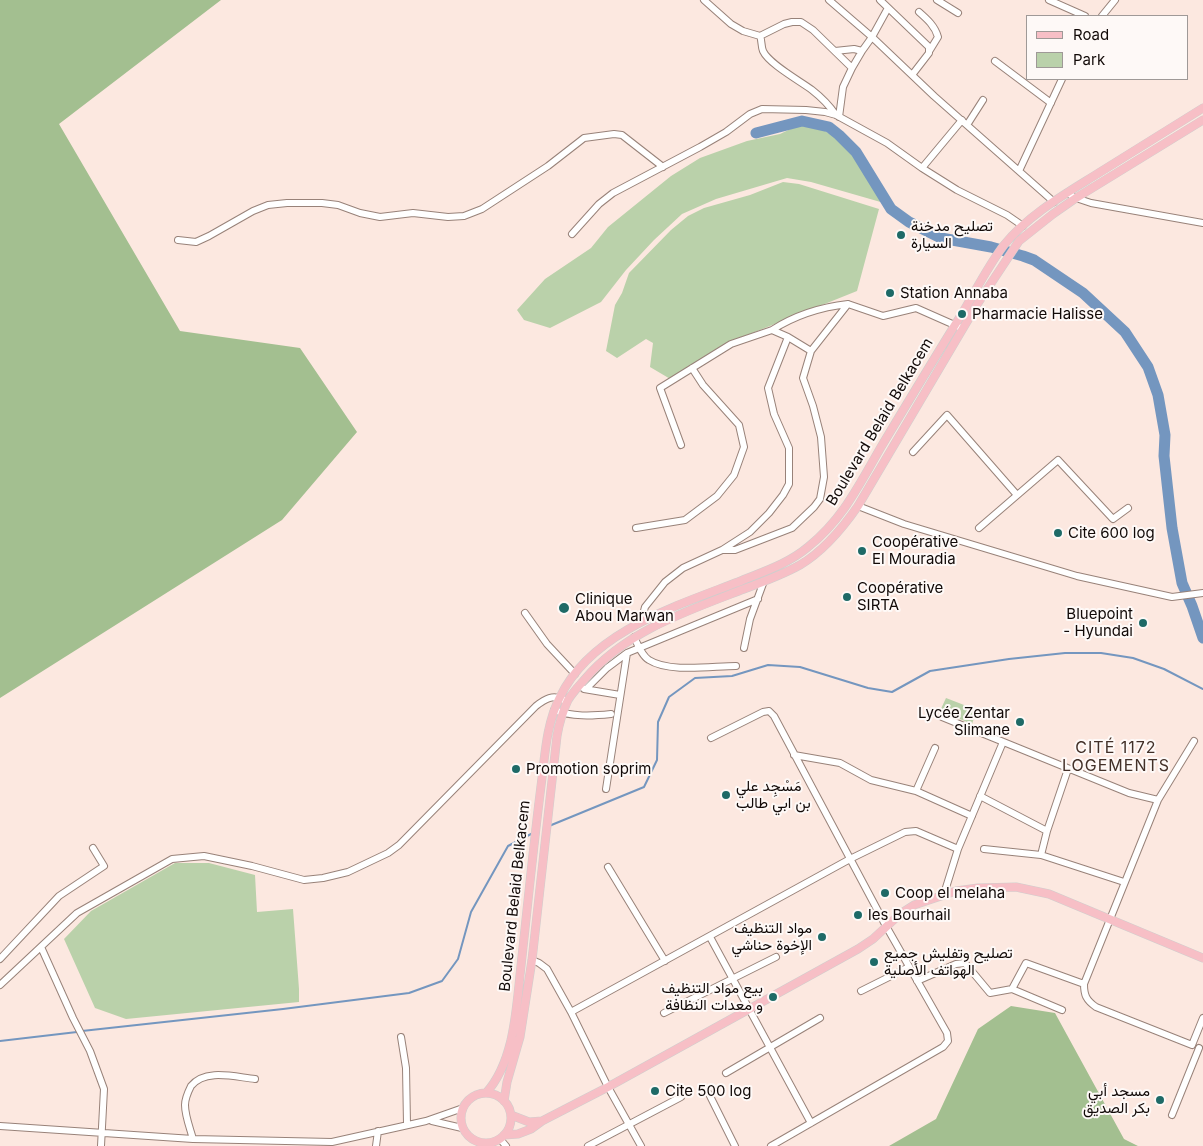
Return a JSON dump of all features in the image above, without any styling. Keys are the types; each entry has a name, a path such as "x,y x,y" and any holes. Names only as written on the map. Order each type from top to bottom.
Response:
{"main road":[{"name":"Boulevard Belaid Belkacem","path":"486,1093 494,1084 501,1070 512,1035 548,734 559,698 575,674 596,652 641,622 668,609 771,569 806,550 822,536 837,520 850,500 1004,245 1033,217 1054,202 1203,108"},
{"name":"Boulevard Belaid Belkacem","path":"504,1101 522,1024 532,960 557,736 568,702 582,688 604,659 634,637 668,619 800,565 827,544 844,526 858,506 1016,245 1032,230 1076,198 1203,120"},
{"path":"502,1137 510,1126 511,1115 504,1101 494,1094 486,1093 472,1097 462,1108 461,1116 462,1128 470,1138 489,1144 502,1137 524,1132 858,948 873,939 886,926 914,905 944,894 996,887 1035,890 1049,894 1203,958"},
{"path":"511,1115 529,1122 542,1121"},
{"path":"468,1146 470,1138"}],"street":[{"path":"704,0 731,24 743,31 760,36 784,24 801,22 852,68"},
{"path":"829,0 1054,202"},
{"path":"880,0 930,50"},
{"path":"937,0 958,13"},
{"path":"1049,0 1083,15"},
{"path":"1103,15 1115,0"},
{"path":"837,116 844,87 852,68 888,8"},
{"path":"912,75 938,37 937,32 929,21 919,12"},
{"path":"760,36 762,50 766,56 784,71 814,91 830,106 837,116"},
{"path":"834,51 854,49 862,51"},
{"path":"994,61 1050,103"},
{"path":"1019,171 1062,80"},
{"path":"922,168 983,100"},
{"path":"572,234 599,204 613,194 726,132 750,114 762,110 806,110 837,116 887,142 922,168 958,190 1007,215 1023,226"},
{"path":"178,240 196,242 253,211 268,205 287,203 338,205 360,213 380,217 413,213 464,216 482,209 548,166 584,138 614,134 622,135 663,167"},
{"path":"1068,193 1091,203 1203,223"},
{"path":"722,550 736,550 792,528 820,500 824,478 821,437 803,378 811,352 848,304"},
{"path":"681,446 660,388 731,344 772,330 820,309 848,304 883,316 916,308 963,330"},
{"path":"772,330 788,337 811,352"},
{"path":"641,622 645,607 665,582 683,568 722,550 750,532 769,513 783,495 788,484 788,448 774,414 768,388 788,337"},
{"path":"636,528 685,520 718,496 734,475 744,447 739,425 703,385 692,368"},
{"path":"913,452 947,415 1017,495"},
{"path":"979,528 1058,460 1113,519 1128,508"},
{"path":"858,506 904,524 1077,576 1172,598 1200,594"},
{"path":"744,648 750,619 764,581"},
{"path":"582,688 627,653 758,598"},
{"path":"525,613 547,644 575,674"},
{"path":"634,637 648,660 673,668 736,666"},
{"path":"606,789 627,653"},
{"path":"582,688 620,695"},
{"path":"0,985 77,913 172,858 204,856 304,880 348,872 380,857 399,844 536,706 546,699 559,698 568,702"},
{"path":"554,710 563,714 575,715 611,714"},
{"path":"711,738 763,712 770,711 886,926 947,1033 948,1041 943,1047 771,1146"},
{"path":"942,717 1129,793 1158,800"},
{"path":"1194,741 1158,800 1084,984 1084,995 1088,1002 1096,1007 1198,1048"},
{"path":"944,894 958,850 1003,742"},
{"path":"916,791 935,748"},
{"path":"794,754 840,763 871,780 916,791 972,816"},
{"path":"1041,855 1068,769"},
{"path":"980,796 1047,831"},
{"path":"571,1012 850,859 910,830 922,833 958,850"},
{"path":"0,958 59,896 104,866 93,848"},
{"path":"984,849 1041,855 1124,882"},
{"path":"608,867 665,961"},
{"path":"710,937 811,1124"},
{"path":"41,948 90,1051 104,1089 101,1146"},
{"path":"664,1013 776,957"},
{"path":"532,960 546,969 571,1012 640,1146"},
{"path":"917,980 956,964 965,963 990,993 1012,989 1062,1010"},
{"path":"1012,989 1026,963 1084,984"},
{"path":"862,991 909,967"},
{"path":"726,1072 820,1018"},
{"path":"1172,1115 1198,1048 1203,1018"},
{"path":"401,1037 406,1068 407,1124"},
{"path":"192,1139 185,1104 187,1092 194,1083 201,1077 208,1075 255,1079"},
{"path":"709,1094 735,1146"},
{"path":"588,1146 681,1097"},
{"path":"0,1126 264,1143 332,1142 426,1121 462,1108"},
{"path":"426,1121 462,1128"},
{"path":"376,1146 378,1131"},
{"path":"502,1137 506,1146"}],"green space":[{"path":"0,0 221,0 59,124 180,331 300,348 357,432 282,520 0,698"},
{"path":"799,125 814,127 840,141 860,164 884,203 811,182 787,178 716,199 682,214 626,270 601,302 550,328 524,320 517,310 545,279 591,248 608,227 671,176 700,158 747,141 780,134"},
{"path":"783,182 799,184 879,209 857,291 725,344 672,380 650,367 653,343 646,339 617,358 606,351 615,305 622,293 629,273 671,230 688,216 704,208 750,195"},
{"path":"946,698 977,710 972,724 940,711"},
{"path":"175,863 209,863 255,875 257,912 293,909 299,1002 126,1019 95,1008 64,939 91,911"},
{"path":"1011,1006 1055,1013 1124,1139 1138,1146 889,1146 936,1119 978,1029"}],"waterway":[{"path":"756,133 802,121 829,127 856,152 891,209 909,222 941,238 991,247 1034,260 1083,293 1125,332 1148,367 1158,395 1165,435 1164,456 1172,528 1182,583 1203,638"},
{"path":"549,826 644,787 657,760 658,722 669,697 695,678 732,676 768,665 800,667 868,688 892,692 930,671 1065,653 1101,653 1133,658 1164,669 1203,689"},
{"path":"82,1031 409,993 442,981 458,959 471,912 508,846 533,833"},
{"path":"0,1041 77,1032"}],"place":[{"name":"تصليح مدخنة السيارة","path":"901,235"},
{"name":"Station Annaba","path":"890,293"},
{"name":"Pharmacie Halisse","path":"962,314"},
{"name":"Cite 600 log","path":"1058,533"},
{"name":"Coopérative El Mouradia","path":"862,551"},
{"name":"Coopérative SIRTA","path":"847,597"},
{"name":"Clinique Abou Marwan","path":"564,608"},
{"name":"Bluepoint - Hyundai","path":"1143,623"},
{"name":"Lycée Zentar Slimane","path":"1020,722"},
{"name":"Promotion soprim","path":"516,769"},
{"name":"مَسْجِد علي بن ابي طالب","path":"726,795"},
{"name":"Coop el melaha","path":"885,893"},
{"name":"les Bourhail","path":"858,915"},
{"name":"مواد التنظيف الإخوة حناشي","path":"822,937"},
{"name":"تصليح وتفليش جميع الهواتف الأصلية","path":"874,962"},
{"name":"بيع مواد التنظيف و معدات النظافة","path":"773,997"},
{"name":"Cite 500 log","path":"655,1091"},
{"name":"مسجد أبي بكر الصديق","path":"1160,1100"}],"district":[{"name":"CITÉ 1172 LOGEMENTS","path":"1116,757"}]}
